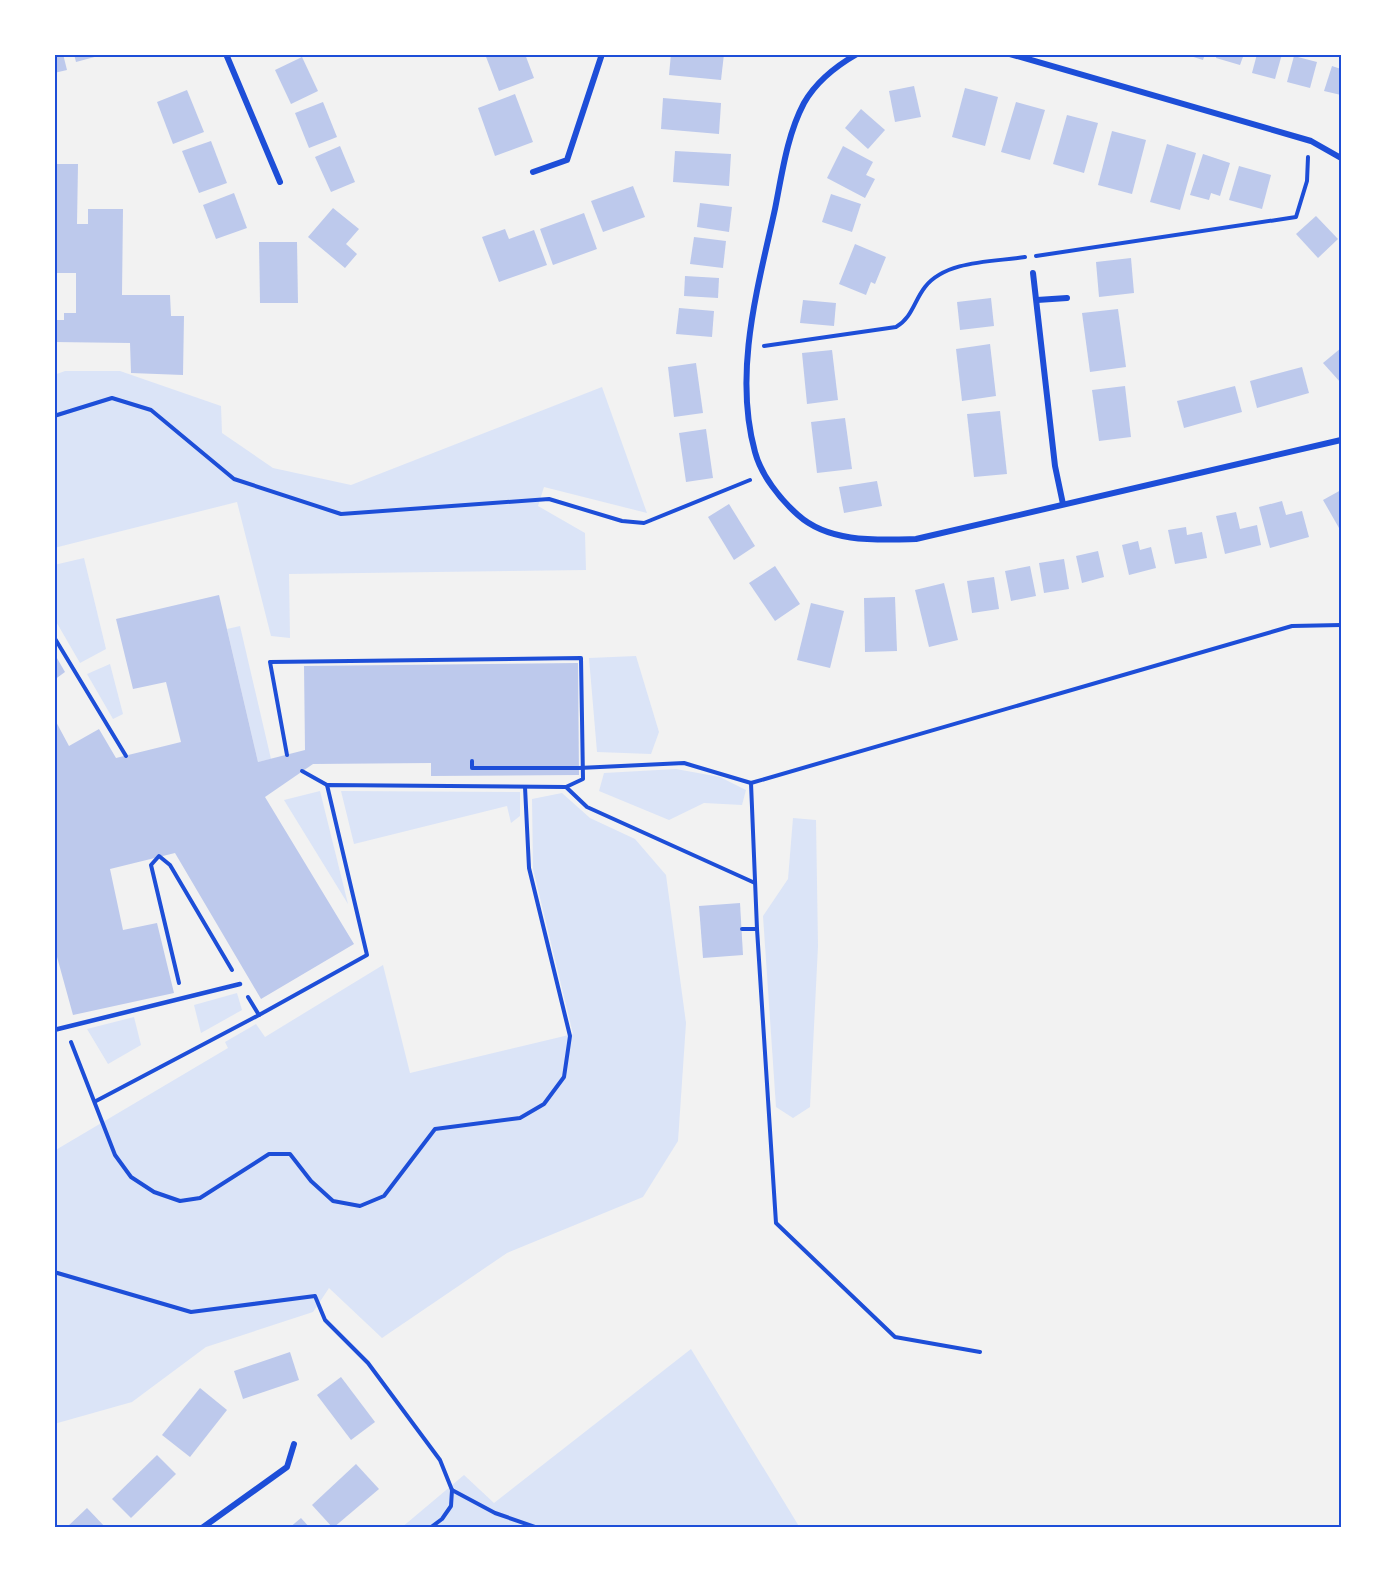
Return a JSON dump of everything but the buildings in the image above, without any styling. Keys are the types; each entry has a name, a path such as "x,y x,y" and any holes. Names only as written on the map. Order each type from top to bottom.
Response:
{"street":[{"path":"226,54 280,182"},
{"path":"533,172 567,160 602,54"},
{"path":"856,54 827,75 814,88 797,118 781,177 748,349 748,421 755,453 765,475 799,517 830,533 870,541 916,539 1341,440"},
{"path":"1010,54 1311,141 1341,158"},
{"path":"1033,273 1055,466 1063,504"},
{"path":"1037,300 1067,298"},
{"path":"202,1528 287,1467 294,1444"}],"lane":[{"path":"54,1030 240,984"}],"path":[{"path":"748,349 896,327 906,321 924,288 935,275 955,268 1296,217 1307,181 1307,161 1311,141"},
{"path":"54,416 112,398 151,410 234,479 341,514 549,498 622,521 644,523 765,475"},
{"path":"472,761 472,768 579,768 684,763 751,783 1292,626 1341,625"},
{"path":"54,637 126,756"},
{"path":"287,755 270,662 581,658 583,779 566,787 327,785 302,771"},
{"path":"751,783 757,929 776,1223 895,1337 980,1352"},
{"path":"96,1101 367,955 327,785"},
{"path":"65,1028 96,1101 115,1155 132,1177 154,1192 180,1201 200,1198 269,1154 290,1155 311,1181 333,1201 360,1206 384,1196 435,1129 520,1118 544,1104 564,1077 570,1036 529,868 525,787"},
{"path":"566,787 587,807 755,883"},
{"path":"183,998 151,865 159,856 170,865 259,1015"},
{"path":"742,929 757,929"},
{"path":"54,1272 191,1312 315,1296 325,1320 368,1363 440,1461 452,1490 451,1506 442,1519 430,1528"},
{"path":"452,1490 495,1513 538,1528"}],"shaded area":[{"path":"65,371 120,371 221,406 222,433 273,468 351,485 602,387 647,513 544,487 538,506 585,533 586,570 289,574 290,638 271,636 237,502 54,548 54,375"},
{"path":"84,558 106,649 80,663 54,618 54,565"},
{"path":"240,626 271,759 258,762 227,629"},
{"path":"636,656 659,732 651,754 597,752 589,658"},
{"path":"110,664 123,714 113,719 87,674"},
{"path":"676,769 720,777 746,790 742,805 704,803 669,820 599,791 604,773"},
{"path":"320,791 348,904 284,800"},
{"path":"341,791 520,792 520,816 511,823 507,806 354,844"},
{"path":"562,793 590,818 635,839 666,875 686,1023 678,1141 643,1197 507,1253 382,1338 329,1288 313,1312 206,1347 132,1402 54,1424 54,1151 228,1048 225,1042 256,1024 265,1037 383,965 410,1073 573,1034 533,869 532,799"},
{"path":"793,818 816,820 818,946 810,1107 793,1118 776,1107 763,916 788,879"},
{"path":"237,993 242,1010 201,1033 194,1005"},
{"path":"134,1017 141,1045 108,1064 87,1029"},
{"path":"691,1349 800,1528 401,1528 464,1475 494,1503"}]}
